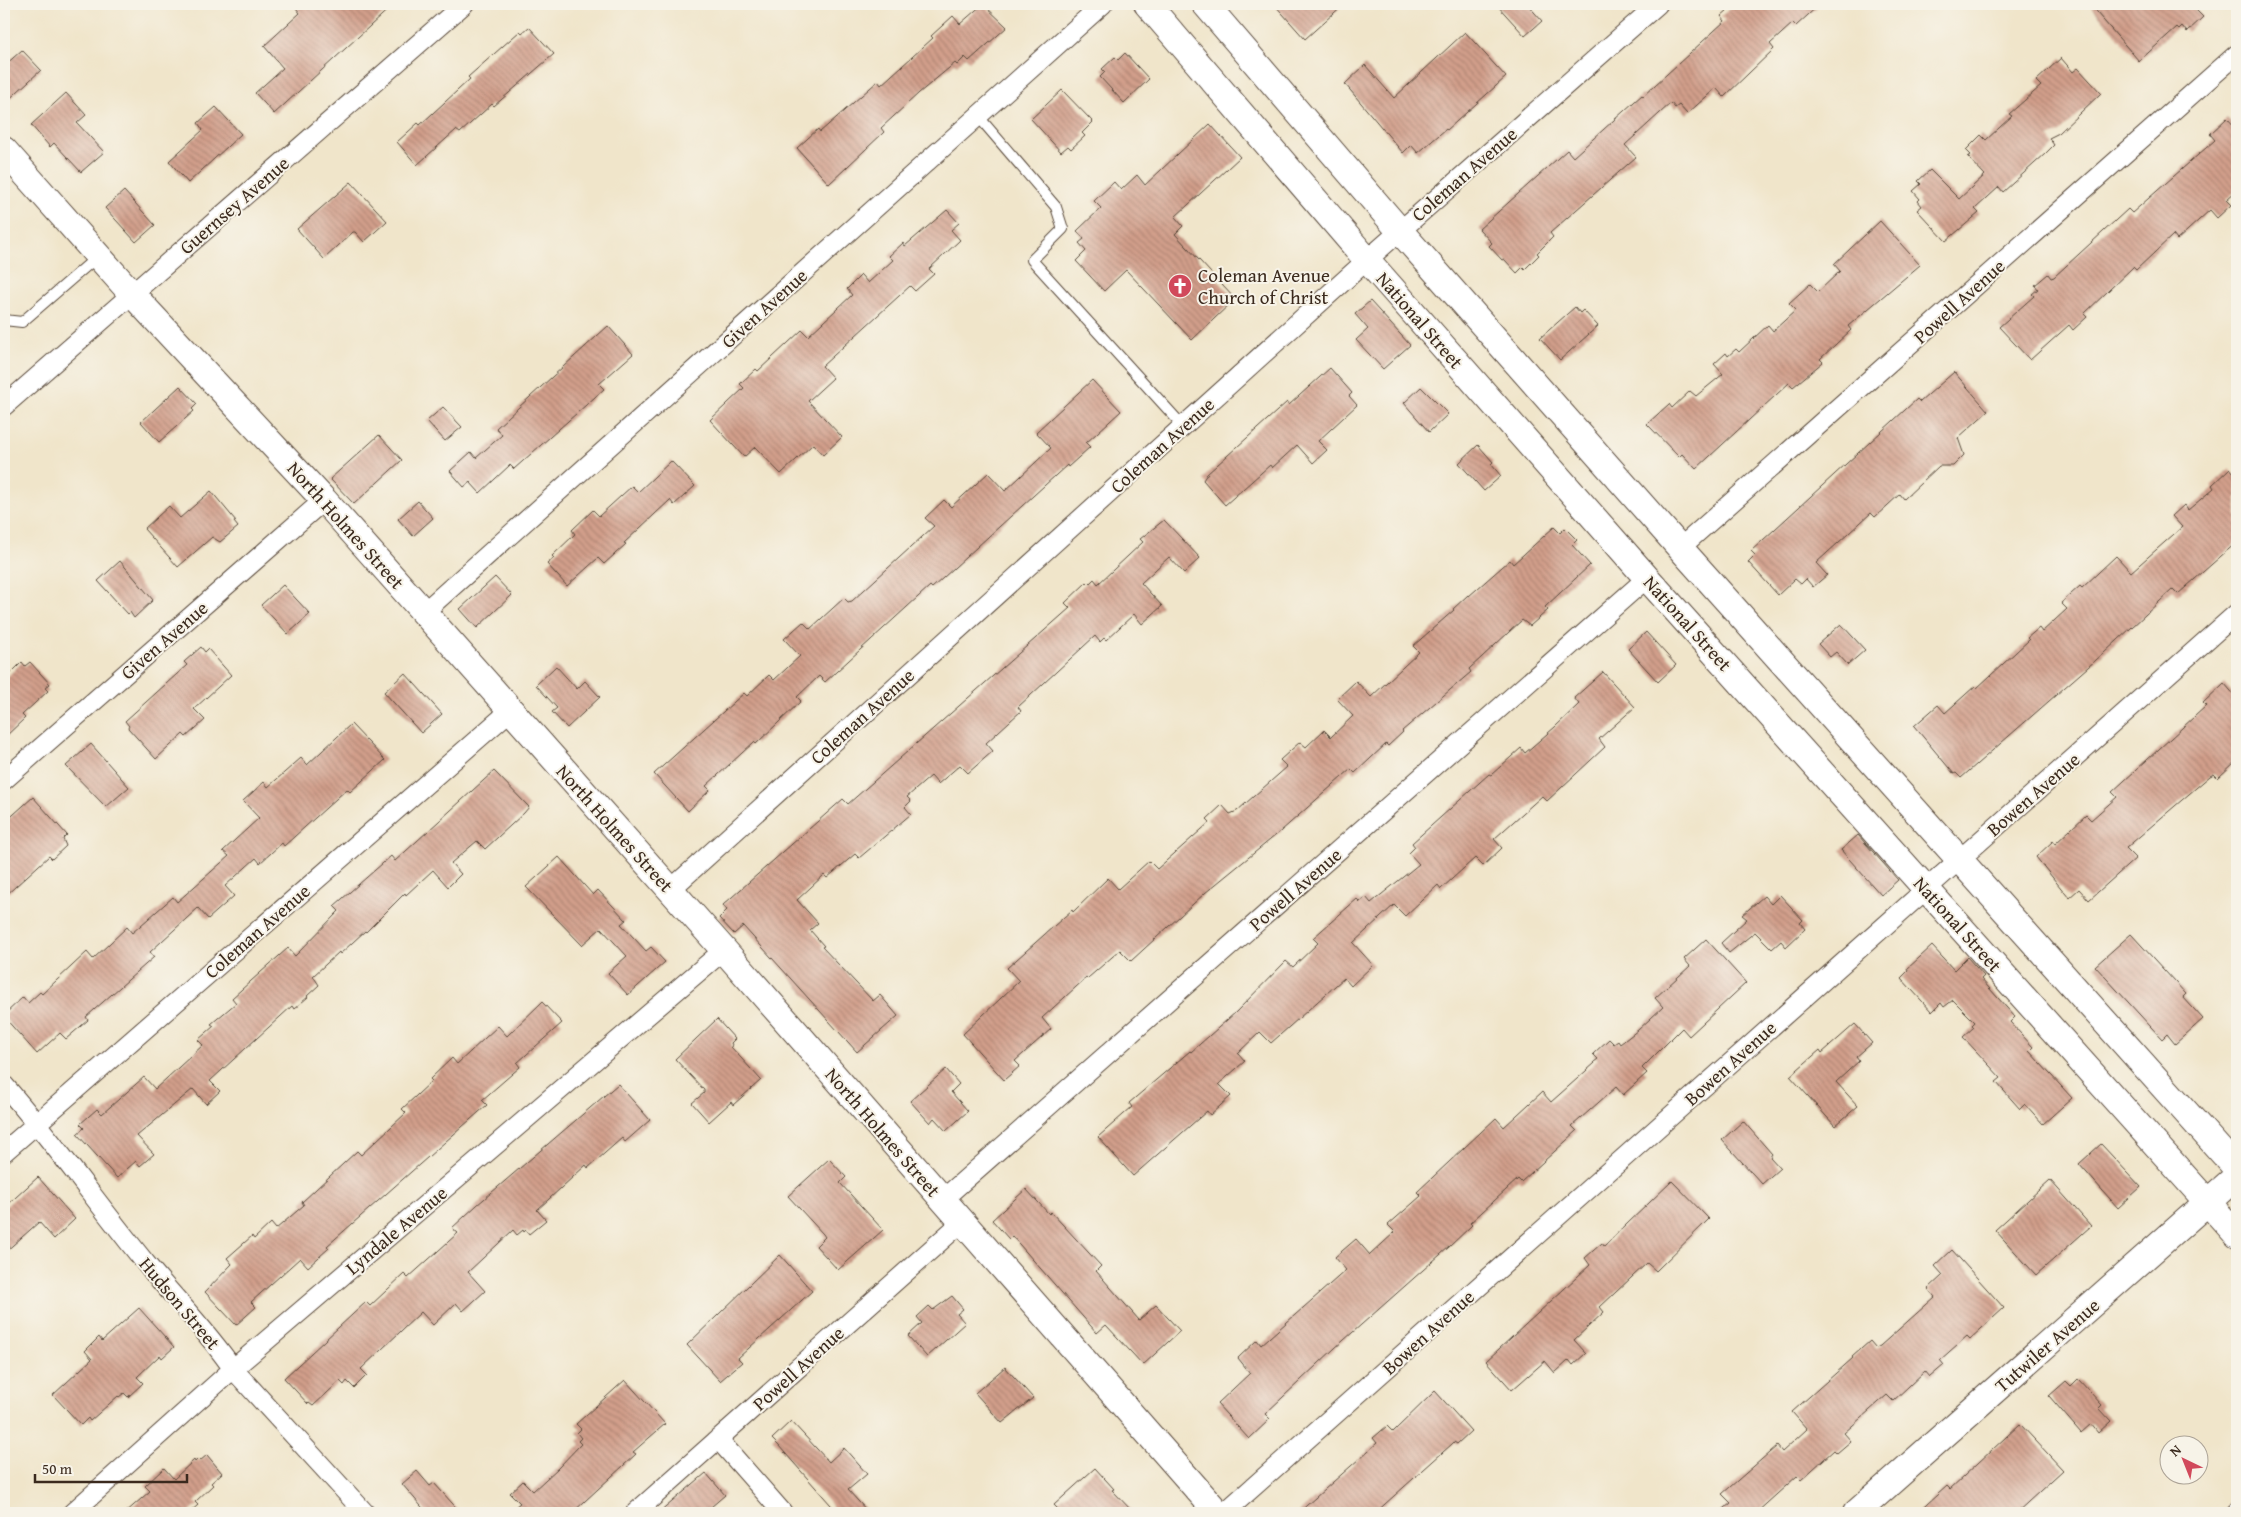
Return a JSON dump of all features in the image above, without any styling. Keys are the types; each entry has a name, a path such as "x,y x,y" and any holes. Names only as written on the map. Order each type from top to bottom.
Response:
{"main road":[{"name":"National Street","path":"1146,4 1367,260 1647,578 2209,1201 2237,1235"},
{"path":"1205,4 1400,230 1680,548 2237,1169"},
{"name":"North Holmes Street","path":"4,150 132,294 324,500 424,612 724,950 1218,1513"},
{"name":"Tutwiler Avenue","path":"1856,1513 2237,1176"}],"street":[{"name":"Guernsey Avenue","path":"4,406 464,4"},
{"name":"Given Avenue","path":"424,612 1103,4"},
{"name":"Coleman Avenue","path":"670,890 1400,230 1658,4"},
{"name":"Powell Avenue","path":"1680,548 2237,54"},
{"name":"Given Avenue","path":"4,780 324,500"},
{"name":"Powell Avenue","path":"942,1200 1647,578"},
{"name":"Bowen Avenue","path":"1224,1513 2237,614"},
{"name":"Coleman Avenue","path":"4,1152 36,1122 511,710"},
{"name":"Lyndale Avenue","path":"72,1513 233,1369 724,950"},
{"name":"Hudson Street","path":"4,1085 36,1122 148,1266 216,1345 233,1369 365,1513"},
{"name":"Powell Avenue","path":"635,1513 962,1222"},
{"path":"718,1440 783,1513"}],"lane":[{"path":"978,116 1056,207 1060,216 1063,229 1032,260 1183,426"},
{"path":"4,320 22,322 98,256"},
{"path":"2231,1513 2237,1506"}],"building":[{"path":"293,4 394,4 274,114 255,93 283,68 264,46 300,13"},
{"path":"983,4 1007,27 969,61 965,57 957,65 955,63 919,93 881,128 884,132 829,184 797,148 818,129 820,132 878,81 881,85 933,38 931,36 953,16 960,24"},
{"path":"1274,4 1344,4 1305,39"},
{"path":"1496,4 1527,4 1542,21 1525,36"},
{"path":"1735,4 1820,4 1796,26 1793,23 1770,44 1774,49 1724,97 1716,88 1687,114 1679,105 1675,108 1671,103 1625,145 1636,157 1550,233 1553,237 1537,253 1539,255 1525,269 1523,267 1517,273 1489,246 1492,243 1479,229 1567,150 1573,157 1643,96 1725,21 1721,16"},
{"path":"2089,4 2190,4 2203,17 2187,32 2182,26 2179,29 2177,27 2139,61"},
{"path":"529,27 554,54 494,106 492,104 460,133 456,130 417,165 397,142 418,123 420,125 470,79 468,77 520,31 522,33"},
{"path":"1465,32 1506,77 1447,130 1418,153 1411,145 1403,153 1345,84 1365,65 1394,98"},
{"path":"22,50 41,70 4,104 4,66"},
{"path":"1125,53 1149,79 1124,103 1100,77 1105,72 1102,69 1115,57 1118,60"},
{"path":"2061,58 2073,72 2078,68 2101,93 2059,133 2049,138 2054,145 2045,154 2003,192 1999,187 1975,209 1979,213 1946,241 1917,210 1922,206 1918,201 1920,199 1913,191 1921,184 1918,181 1930,170 1959,199 1985,175 1968,157 1971,155 1966,150 1981,135 1986,140 2012,116 2009,114 2041,86 2036,81"},
{"path":"1062,90 1093,122 1082,133 1085,136 1071,149 1068,146 1061,152 1031,119"},
{"path":"66,93 86,115 77,123 104,152 81,172 54,143 50,147 31,125"},
{"path":"216,107 241,134 188,183 169,161 203,130 198,123"},
{"path":"2227,118 2237,129 2237,190 2226,200 2231,205 2217,218 2210,210 2177,240 2173,235 2136,270 2133,267 2084,314 2087,317 2073,330 2069,325 2030,360 1999,327 2034,296 2032,294 2038,289 2035,285 2048,274 2051,278 2054,277 2128,209 2132,213 2215,140 2210,134"},
{"path":"1210,124 1240,157 1175,217 1183,226 1175,234 1235,299 1192,340 1126,270 1104,291 1076,261 1086,251 1079,243 1084,239 1077,231 1101,208 1094,201 1114,182 1121,190 1137,175 1145,185"},
{"path":"351,182 387,221 364,242 353,232 324,259 297,229"},
{"path":"124,191 155,225 136,242 105,208"},
{"path":"947,210 959,223 951,230 960,240 929,269 934,274 915,291 910,286 822,366 833,378 808,401 842,437 823,455 813,444 781,474 755,447 744,457 710,420 744,388 740,384 756,369 758,371 802,330 808,336 852,295 847,289 861,275 868,283 893,260 889,256 903,243 905,246"},
{"path":"1880,221 1920,265 1848,326 1851,330 1820,359 1823,362 1793,387 1789,383 1696,469 1682,454 1679,457 1647,424 1669,404 1672,408 1690,391 1696,396 1723,374 1714,364 1726,353 1728,356 1736,349 1739,352 1768,325 1773,331 1796,310 1789,303 1810,284 1818,292 1840,271 1834,264"},
{"path":"1370,301 1410,345 1383,369 1356,340 1368,329 1355,314"},
{"path":"1575,307 1580,313 1583,310 1598,326 1560,360 1540,338"},
{"path":"608,326 633,354 599,384 604,389 514,469 510,465 480,493 470,482 464,487 450,471 471,452 476,458 502,435 496,428"},
{"path":"1330,368 1352,393 1349,396 1357,405 1318,441 1327,450 1313,463 1297,445 1272,468 1270,465 1225,505 1203,480 1207,474 1287,402 1289,405"},
{"path":"1954,372 1988,411 1958,438 1964,455 1953,466 1939,466 1904,499 1900,494 1875,517 1871,513 1816,563 1827,575 1813,587 1806,579 1801,584 1795,579 1778,595 1748,562 1755,555 1751,551 1917,399 1920,402"},
{"path":"1092,380 1121,411 1086,443 1090,447 1068,467 1067,465 932,588 930,586 825,682 819,676 797,697 801,701 756,744 754,742 706,786 710,790 688,811 654,774 744,693 747,696 769,675 774,680 800,656 784,639 803,622 810,629 844,598 848,602 852,601 934,526 925,518 944,500 951,507 988,473 1005,491 1051,448 1036,432"},
{"path":"180,386 197,404 192,409 194,411 159,442 141,422"},
{"path":"1421,387 1448,414 1429,432 1404,403"},
{"path":"443,407 462,427 445,441 427,421"},
{"path":"379,435 402,460 354,504 330,479"},
{"path":"1478,445 1493,462 1491,464 1501,476 1484,491 1459,463"},
{"path":"671,461 695,486 674,505 670,500 604,564 598,558 567,586 547,564 554,558 552,556 575,534 572,530 593,510 599,516 632,486 638,492"},
{"path":"2230,468 2237,477 2237,542 2178,594 2173,589 2104,653 1961,778 1956,773 1954,774 1914,726 1938,705 1945,713 1975,686 1977,688 2029,640 2027,638 2039,628 2042,632 2067,609 2061,603 2080,586 2082,588 2116,556 2131,572 2182,527 2172,516 2184,505 2188,510 2214,488 2212,485"},
{"path":"211,491 236,521 234,522 238,527 220,542 212,537 178,567 144,529 169,506 180,518"},
{"path":"418,501 433,518 413,536 398,519"},
{"path":"1164,520 1200,558 1184,573 1169,557 1141,583 1162,606 1142,624 1134,614 1106,640 1104,638 1100,642 1095,636 1018,707 1021,711 986,743 993,751 968,773 960,765 938,784 931,776 907,797 911,801 905,807 911,814 859,858 855,854 827,878 824,875 797,900 818,923 810,930 824,946 822,947 873,1001 880,995 898,1016 857,1052 743,926 734,934 719,918 727,910 723,905 843,799 848,804 1070,608 1065,603 1087,582 1089,584 1094,579 1098,584 1143,542 1140,539"},
{"path":"1554,527 1560,533 1565,528 1577,540 1572,545 1590,565 1545,607 1548,610 1530,626 1522,620 1469,669 1471,672 1402,731 1388,746 1386,744 1355,773 1351,769 1281,831 1205,893 1131,961 1120,950 1087,977 1042,1018 1051,1029 1015,1061 1020,1066 1004,1080 963,1034 1019,981 1007,968 1072,910 1073,912 1108,878 1118,889 1149,861 1157,869 1210,822 1207,819 1222,805 1230,814 1237,811 1287,767 1280,760 1300,742 1306,747 1324,730 1331,737 1353,716 1337,699 1356,681 1371,697 1419,652 1413,646 1468,595 1510,560 1513,564"},
{"path":"120,561 153,600 134,618 130,612 128,614 98,581"},
{"path":"495,577 512,595 477,628 460,609"},
{"path":"283,585 310,614 288,634 261,605"},
{"path":"1841,624 1865,650 1848,665 1836,652 1830,657 1818,644"},
{"path":"1646,632 1676,665 1658,682 1628,649"},
{"path":"201,647 205,652 208,649 231,675 194,709 205,720 186,737 183,734 156,759 128,728 129,726 125,721 187,665 184,662"},
{"path":"22,662 25,666 30,662 50,684 45,688 48,691 22,715 25,718 4,738 4,680"},
{"path":"556,666 577,689 585,681 600,697 567,728 552,712 557,708 536,685"},
{"path":"1603,672 1635,707 1599,739 1605,747 1547,801 1542,796 1494,839 1502,848 1483,866 1475,858 1441,889 1438,885 1405,916 1394,905 1353,943 1373,965 1351,986 1344,978 1271,1043 1260,1032 1238,1053 1245,1061 1219,1084 1231,1096 1210,1115 1207,1111 1133,1176 1098,1137 1132,1107 1129,1103 1236,1012 1286,961 1293,967 1318,943 1313,938 1357,899 1360,902 1366,897 1371,903 1419,864 1409,853 1415,847 1412,843 1521,748 1525,753 1555,727 1579,704 1574,698"},
{"path":"405,673 442,714 421,733 384,692"},
{"path":"2224,683 2237,698 2237,760 2218,778 2214,774 2210,776 2126,848 2136,858 2089,900 2079,889 2069,898 2036,857 2053,841 2055,844 2086,815 2091,820 2117,797 2112,792 2206,706 2203,703"},
{"path":"351,724 385,760 350,792 347,789 284,846 282,843 260,863 256,858 225,886 234,896 208,919 198,908 150,952 154,957 86,1017 88,1020 66,1039 60,1033 37,1054 4,1015 23,997 28,1003 40,992 42,994 87,952 93,959 127,927 132,933 173,897 177,902 229,856 223,851 259,818 243,801 264,782 268,787 301,758 307,765"},
{"path":"91,744 129,787 106,807 66,766"},
{"path":"494,771 529,807 524,813 485,849 477,841 451,863 461,874 448,887 433,870 406,895 405,893 366,932 340,954 339,952 313,976 319,985 308,997 294,1009 292,1006 210,1081 220,1091 206,1104 193,1089 137,1136 154,1154 140,1166 136,1161 117,1178 77,1134 84,1128 80,1124 97,1109 102,1114 144,1077 155,1089 203,1045 198,1040 214,1026 211,1024 236,1003 232,998 288,948 295,956 339,911 334,906 391,856 395,861"},
{"path":"33,797 67,835 63,839 66,846 52,859 49,856 4,897 4,823"},
{"path":"1858,835 1898,880 1881,895 1841,850"},
{"path":"559,857 593,895 598,890 626,920 621,924 646,951 651,947 665,962 628,995 608,973 627,956 601,928 582,945 526,887"},
{"path":"1780,895 1803,920 1800,923 1805,929 1786,947 1781,941 1772,949 1755,932 1729,953 1721,943 1747,919 1742,915 1764,896 1771,904"},
{"path":"2131,934 2186,994 2183,997 2203,1019 2175,1044 2167,1034 2162,1039 2095,966"},
{"path":"1706,939 1746,983 1689,1036 1682,1028 1642,1068 1647,1073 1623,1095 1616,1087 1572,1126 1577,1131 1521,1182 1518,1179 1470,1223 1472,1225 1449,1247 1335,1348 1265,1414 1270,1419 1249,1439 1217,1404 1250,1373 1238,1358 1257,1340 1261,1345 1346,1270 1335,1257 1356,1239 1370,1255 1395,1232 1388,1225 1421,1196 1417,1192 1496,1118 1504,1127 1542,1092 1551,1102 1595,1063 1598,1059 1593,1054 1609,1039 1614,1044 1618,1041 1620,1044 1638,1030 1663,1007 1655,998 1690,966 1684,959"},
{"path":"1932,946 1954,970 1967,957 1984,976 1981,979 2015,1017 2010,1022 2033,1047 2029,1051 2072,1098 2043,1124 2025,1104 2020,1109 1996,1082 2001,1078 1963,1037 1974,1027 1972,1025 1975,1022 1953,1000 1944,1007 1941,1003 1932,1012 1901,978 1908,971 1907,969"},
{"path":"542,1002 562,1023 517,1063 520,1067 482,1100 487,1105 327,1246 329,1248 308,1267 300,1258 251,1302 256,1307 236,1325 205,1292 232,1264 227,1258 252,1236 254,1239 271,1223 276,1229 304,1205 302,1202 357,1151 361,1155 406,1113 402,1109 432,1081 430,1079 452,1058 457,1064 498,1026 507,1036"},
{"path":"717,1019 735,1039 731,1043 731,1047 761,1080 733,1105 731,1102 709,1122 692,1103 704,1093 704,1090 675,1059"},
{"path":"1855,1024 1872,1043 1856,1057 1859,1061 1836,1082 1858,1106 1835,1126 1790,1076 1820,1050 1822,1053"},
{"path":"946,1069 959,1084 951,1092 968,1111 946,1131 934,1118 930,1123 910,1101"},
{"path":"618,1084 650,1120 625,1142 622,1138 588,1168 586,1165 537,1210 546,1220 529,1234 526,1230 524,1232 523,1230 517,1235 513,1230 468,1272 485,1291 463,1311 456,1303 433,1325 421,1312 361,1369 367,1375 354,1388 347,1381 344,1385 340,1381 313,1406 308,1404 284,1378 366,1302 370,1306 404,1274 408,1278 458,1233 452,1228"},
{"path":"1743,1121 1772,1154 1770,1157 1780,1168 1762,1184 1722,1140"},
{"path":"2101,1144 2141,1187 2118,1208 2079,1164"},
{"path":"829,1159 846,1177 840,1183 883,1230 838,1270 816,1246 825,1237 823,1234 788,1196"},
{"path":"38,1177 75,1219 54,1239 39,1222 4,1253 4,1208"},
{"path":"2050,1180 2091,1226 2036,1275 1995,1230"},
{"path":"1672,1181 1709,1219 1656,1271 1647,1263 1600,1307 1604,1312 1574,1340 1586,1353 1573,1365 1569,1360 1555,1373 1545,1361 1512,1390 1486,1361 1590,1265 1585,1258 1602,1243 1604,1246"},
{"path":"1026,1189 1049,1214 1051,1212 1101,1266 1096,1271 1139,1320 1156,1305 1180,1331 1143,1365 1106,1325 1097,1333 1012,1236 1009,1239 992,1220"},
{"path":"1952,1250 2004,1308 1970,1339 1967,1336 1940,1360 1944,1365 1930,1377 1925,1371 1893,1401 1887,1395 1844,1433 1851,1441 1837,1453 1834,1450 1801,1480 1797,1476 1756,1513 1719,1513 1731,1503 1722,1494 1777,1446 1782,1452 1807,1429 1792,1412 1870,1341 1876,1348 1880,1346 1935,1297 1928,1289 1943,1275 1935,1266"},
{"path":"780,1255 812,1291 738,1358 742,1362 720,1381 687,1345"},
{"path":"952,1296 963,1309 957,1314 965,1323 927,1357 908,1336 922,1323 917,1317 929,1306 933,1310"},
{"path":"139,1308 174,1347 162,1358 160,1355 137,1377 143,1383 128,1397 124,1393 118,1396 90,1421 88,1418 81,1425 53,1395 92,1359 85,1351 99,1337 102,1341"},
{"path":"1005,1367 1033,1398 1002,1423 975,1393"},
{"path":"2078,1379 2102,1405 2099,1408 2111,1421 2098,1433 2091,1424 2081,1433 2049,1396 2066,1381 2071,1386"},
{"path":"625,1380 665,1424 633,1452 636,1454 572,1513 507,1513 520,1503 510,1493 523,1481 533,1491 558,1468 581,1444 578,1441 581,1438 577,1433 581,1429 576,1424"},
{"path":"1435,1391 1471,1431 1457,1444 1454,1442 1375,1513 1298,1513 1377,1443 1373,1438 1387,1426 1393,1432"},
{"path":"791,1421 829,1462 844,1448 867,1474 848,1490 869,1513 838,1513 772,1439"},
{"path":"2020,1424 2063,1470 2016,1513 1917,1513 1947,1486 1950,1489"},
{"path":"207,1455 222,1473 211,1483 213,1485 195,1502 198,1505 189,1513 125,1513 150,1491 145,1486 164,1468 174,1479 194,1460 195,1462 198,1459 200,1461"},
{"path":"1095,1468 1114,1489 1112,1490 1134,1513 1062,1513 1054,1505"},
{"path":"417,1471 430,1486 434,1483 461,1513 427,1513 402,1484"},
{"path":"706,1473 725,1495 704,1513 659,1513"}],"place":[{"name":"Coleman Avenue Church of Christ","path":"1180,286"}]}
